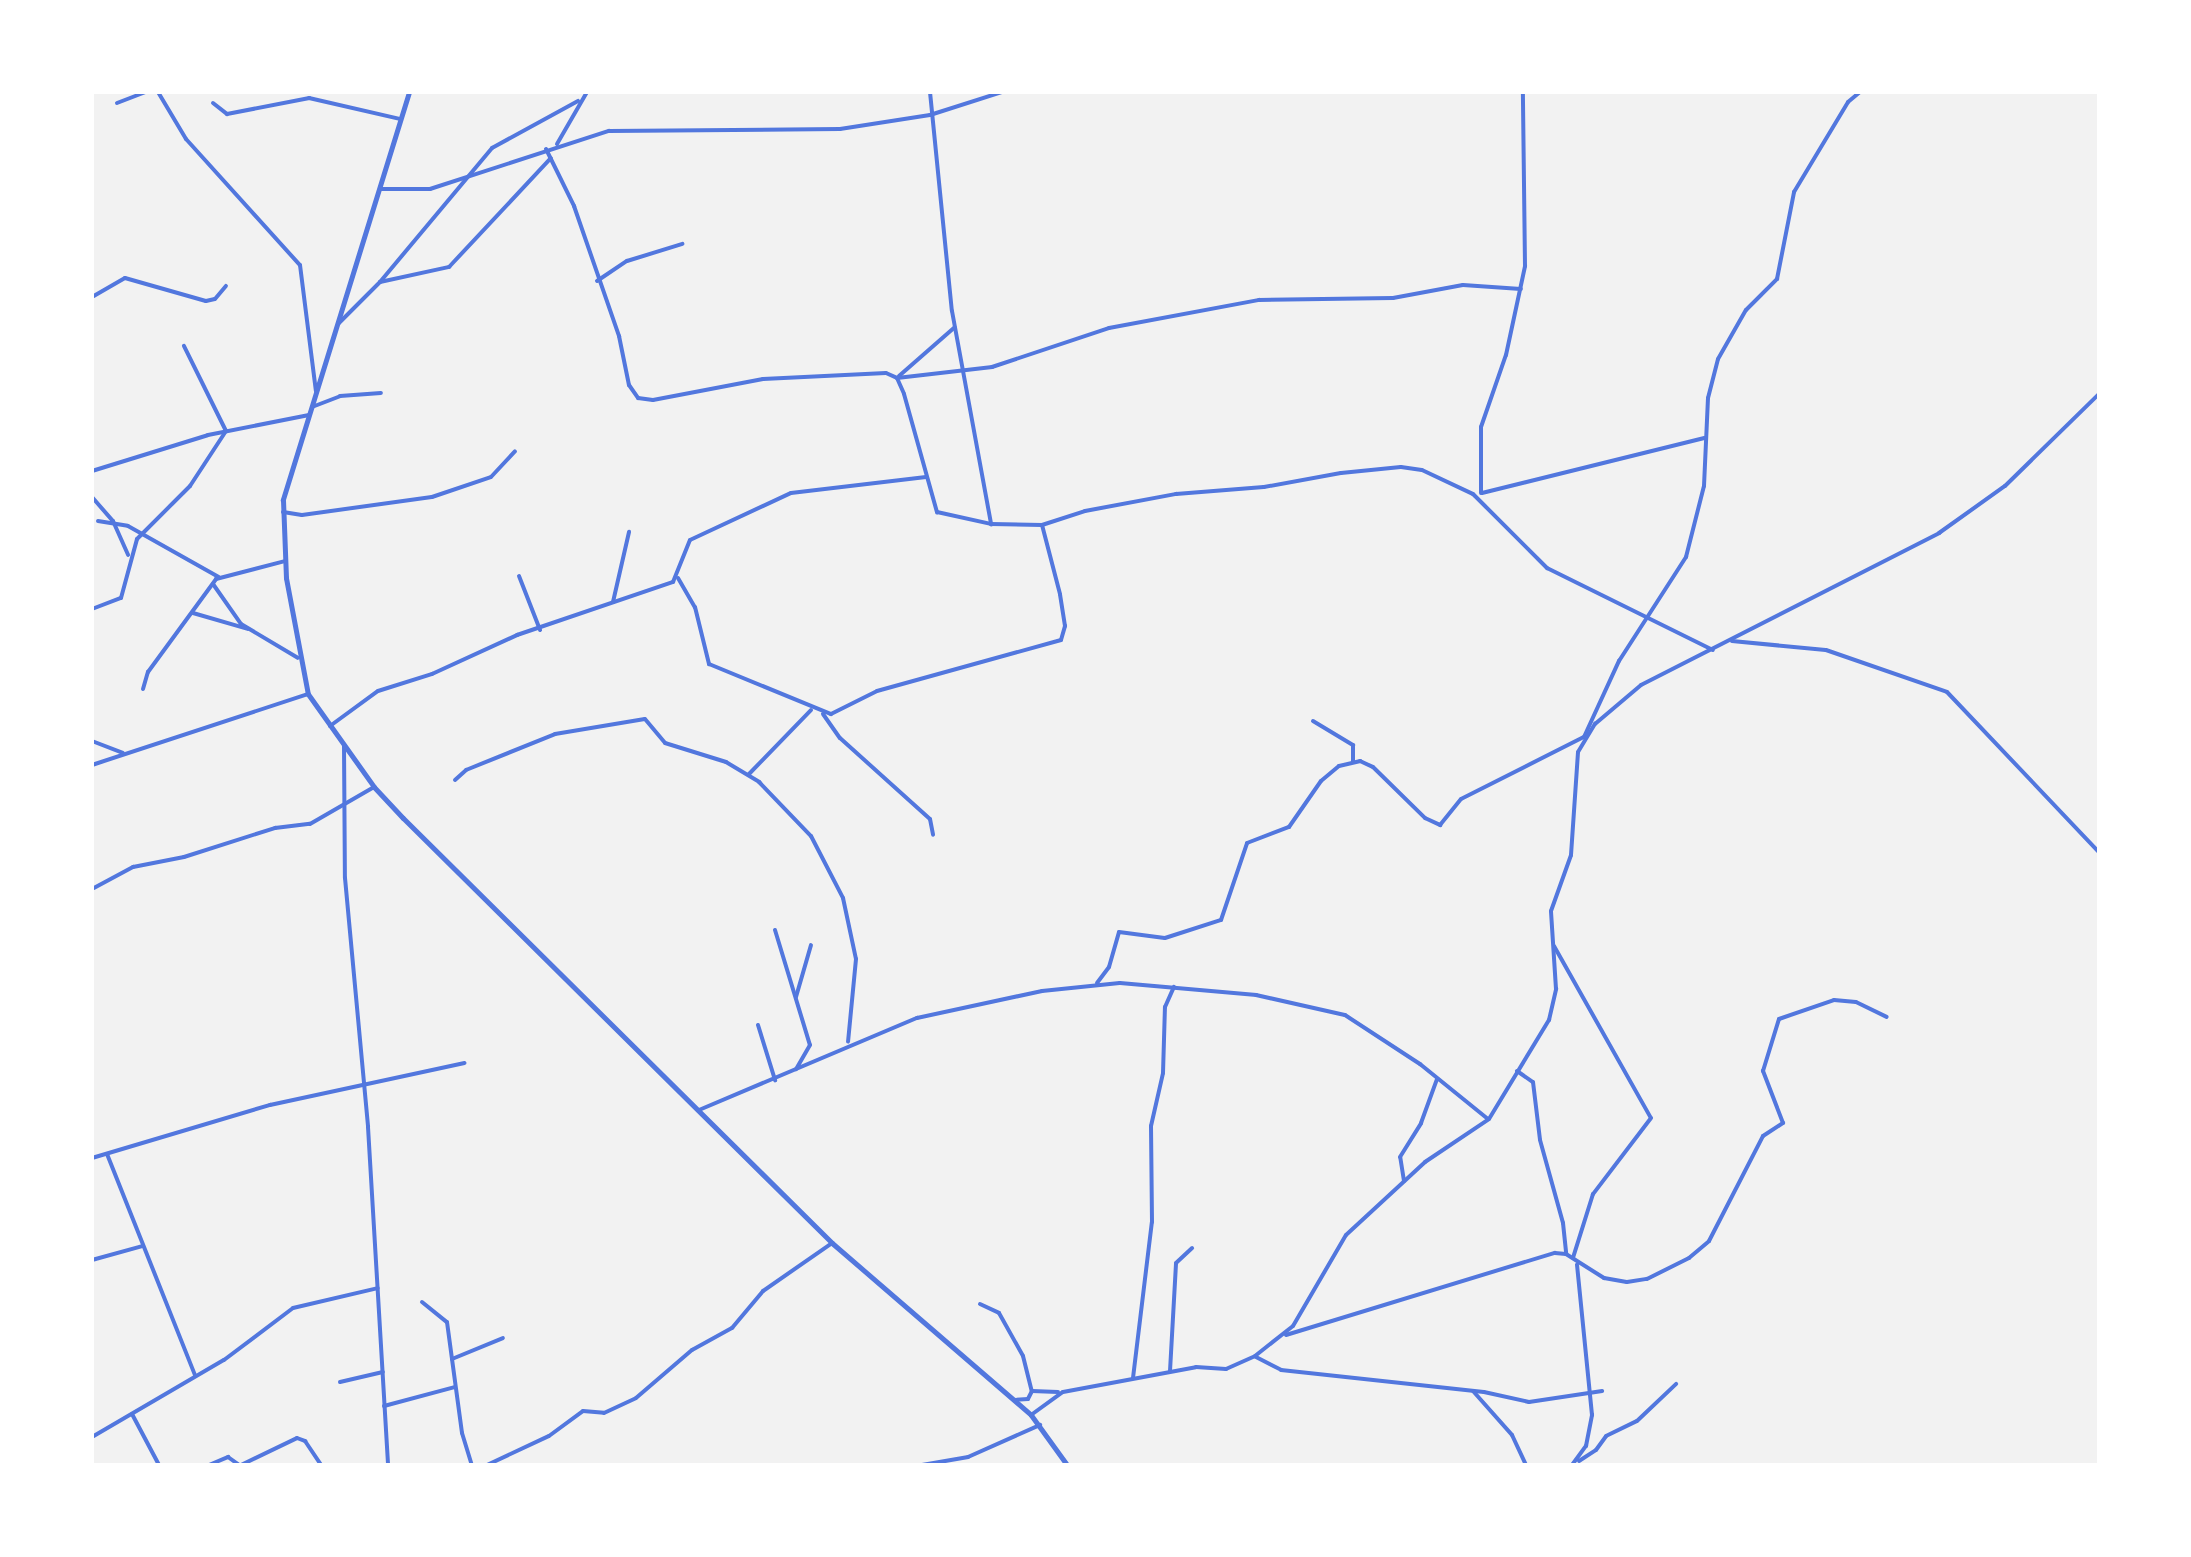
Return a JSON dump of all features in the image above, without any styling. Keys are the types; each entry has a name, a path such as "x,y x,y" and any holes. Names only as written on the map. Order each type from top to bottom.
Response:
{"street":[{"path":"117,103 145,92"},
{"path":"158,92 186,139 300,265 306,281 316,393"},
{"path":"409,92 281,512 298,658 308,694 374,787 580,998 699,1110 832,1243 1031,1415 1067,1465"},
{"path":"337,324 380,282 498,143 578,101 587,92"},
{"path":"930,92 930,115 961,367 977,427 991,524"},
{"path":"379,189 413,192 609,131 794,132 930,115 1002,92"},
{"path":"1481,493 1481,427 1506,355 1527,245 1523,92"},
{"path":"1032,1391 1063,1392 1170,1371 1226,1369 1255,1356 1293,1326 1346,1235 1404,1181 1489,1119 1549,1020 1556,989 1551,911 1571,855 1574,773 1595,704 1686,557 1704,486 1704,438 1711,378 1726,340 1746,310 1777,279 1794,192 1860,92"},
{"path":"213,103 227,114 309,98 400,119"},
{"path":"555,147 578,101"},
{"path":"546,149 574,206 597,281 619,336 631,390 642,399 774,378 874,372 897,378 961,367 992,367 1109,328 1259,300 1362,301 1463,285 1521,289"},
{"path":"380,282 445,269 551,158"},
{"path":"597,281 627,261 682,244"},
{"path":"92,297 125,278 206,301 226,286"},
{"path":"897,378 956,327"},
{"path":"184,346 226,431"},
{"path":"897,378 926,477 941,516 991,524 1042,525 1085,511 1176,494 1401,467 1434,474 1473,494 1547,568 1713,650"},
{"path":"312,407 340,396 381,393"},
{"path":"1097,983 1109,967 1112,941 1119,932 1165,938 1221,920 1247,843 1289,827 1329,772 1353,762 1373,767 1425,818 1440,825 1461,799 1584,737 1641,685 1939,533 2005,486 2099,394"},
{"path":"92,471 226,431 309,415"},
{"path":"92,609 121,598 129,557 142,532 190,486 226,431"},
{"path":"1473,494 1704,438"},
{"path":"281,512 302,515 432,497 491,477 515,451"},
{"path":"926,477 791,493 690,540 678,578 695,607 709,664 823,714 840,738 930,819 933,835"},
{"path":"92,497 113,521 129,557"},
{"path":"98,521 113,521 142,532 219,577"},
{"path":"823,714 877,691 1061,640 1061,602 1042,525"},
{"path":"613,602 629,532"},
{"path":"143,689 148,672 219,577 285,561"},
{"path":"519,576 540,630"},
{"path":"330,726 378,691 678,578"},
{"path":"213,584 248,629"},
{"path":"193,613 248,629 298,658"},
{"path":"1730,641 1826,650 1947,692 2033,778 2047,803 2099,852"},
{"path":"92,765 308,694"},
{"path":"748,775 811,710"},
{"path":"455,780 466,770 555,734 645,719 665,743 726,762 748,775 806,829 843,898 856,959 848,1044"},
{"path":"1313,721 1353,745 1353,762"},
{"path":"92,741 124,753"},
{"path":"344,745 345,878 378,1288 388,1465"},
{"path":"92,889 133,867 184,857 275,828 310,824 374,787"},
{"path":"775,930 810,1045 794,1072"},
{"path":"1553,944 1651,1118 1593,1194 1575,1260 1591,1393 1591,1427 1573,1465"},
{"path":"795,998 811,945"},
{"path":"699,1110 794,1072 848,1044 976,1002 1097,983 1256,995 1345,1015 1489,1119"},
{"path":"1133,1378 1152,1222 1151,1126 1163,1073 1165,1007 1174,987"},
{"path":"1282,1336 1566,1254 1604,1278 1638,1281 1704,1249 1763,1136 1783,1123 1763,1071 1779,1019 1834,1000 1856,1002 1887,1017"},
{"path":"758,1025 775,1080"},
{"path":"92,1158 219,1118 465,1063"},
{"path":"1517,1071 1533,1082 1540,1140 1563,1223 1566,1254"},
{"path":"1404,1181 1400,1157 1421,1123 1437,1079"},
{"path":"107,1154 195,1375"},
{"path":"487,1465 549,1436 583,1411 604,1413 636,1398 692,1350 732,1328 763,1291 832,1243"},
{"path":"92,1260 143,1246"},
{"path":"1170,1371 1176,1263 1192,1248"},
{"path":"92,1437 260,1337 293,1308 378,1288"},
{"path":"422,1302 445,1318 455,1387 472,1465"},
{"path":"980,1304 999,1313 1023,1356 1032,1391 1028,1399 1015,1400"},
{"path":"452,1359 503,1338"},
{"path":"1255,1356 1281,1370 1473,1391 1529,1402 1602,1391"},
{"path":"340,1382 383,1372"},
{"path":"1573,1465 1596,1450 1608,1434 1637,1421 1676,1384"},
{"path":"384,1406 455,1387"},
{"path":"1473,1391 1512,1435 1526,1465"},
{"path":"1031,1415 1063,1392"},
{"path":"132,1414 159,1465"},
{"path":"922,1465 968,1457 1040,1425"},
{"path":"209,1465 228,1457 240,1465 297,1438 305,1441 321,1465"}]}
